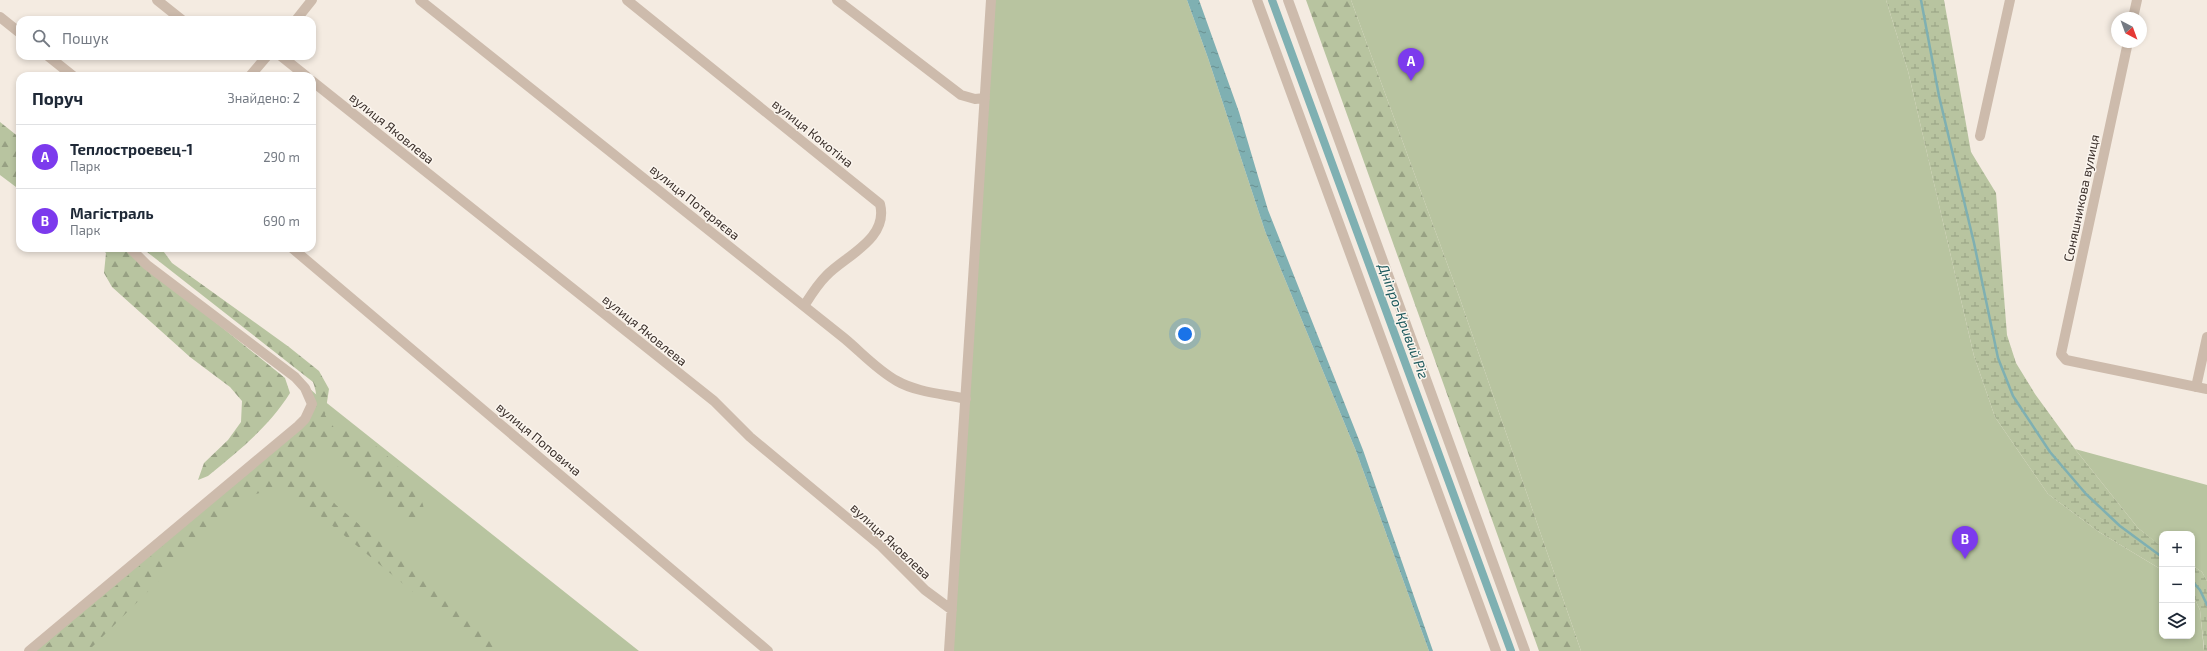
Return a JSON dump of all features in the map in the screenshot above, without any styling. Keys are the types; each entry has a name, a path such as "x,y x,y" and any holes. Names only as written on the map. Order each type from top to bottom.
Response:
{"street":[{"path":"157,0 177,16"},
{"path":"299,16 312,0"},
{"name":"вулиця Потеряєва","path":"420,0 804,306 884,373 898,382 931,392 966,399"},
{"name":"вулиця Кокотіна","path":"627,0 880,204 882,211 880,221 869,239 851,256 827,274 804,306"},
{"path":"837,0 961,95 975,99 985,98"},
{"path":"949,651 991,0"},
{"path":"1257,0 1496,651"},
{"path":"1288,0 1525,651"},
{"path":"1980,136 2010,0"},
{"path":"2134,12 2137,0"},
{"path":"0,17 16,30"},
{"name":"Соняшникова вулиця","path":"2127,48 2061,354 2064,359 2196,387"},
{"path":"53,60 68,72"},
{"path":"253,72 264,60"},
{"path":"286,60 301,72"},
{"name":"вулиця Яковлева","path":"316,84 714,401 750,437 880,546 925,590 952,610"},
{"path":"29,651 298,426 305,419 312,404 305,388 296,377 147,265 134,252"},
{"name":"вулиця Поповича","path":"297,252 768,651"},
{"path":"2207,337 2196,387 2207,389"}],"green space":[{"path":"991,0 1187,0 1208,58 1265,231 1356,451 1429,651 949,651"},
{"path":"1306,0 1351,0 1459,296 1581,651 1539,651"},
{"path":"1351,0 1886,0 1908,71 1974,356 1995,417 2048,494 2099,532 2159,568 2159,639 2195,639 2195,599 2200,610 2204,651 1581,651 1459,296"},
{"path":"1886,0 1944,0 1971,152 1996,193 2007,335 2016,363 2035,394 2075,449 2138,528 2159,545 2159,568 2099,532 2048,494 1995,417 1974,356 1908,71"},
{"path":"0,122 16,135 16,187 0,175"},
{"path":"105,252 128,252 285,378 290,393 281,406 263,428 208,476 198,480 204,463 228,440 241,422 242,401 230,387 190,357 112,287 104,273"},
{"path":"147,252 164,252 172,263 289,347 319,371 329,389 325,415 335,429 352,431 363,437 385,454 407,476 421,499 424,510 422,521 408,518 391,500 327,449 307,453 308,472 336,505 510,651 485,651 284,486 256,494 221,519 88,651 39,651 293,436 313,412 316,391 313,382"},
{"path":"293,374 318,396 639,651 29,651 298,426 311,404"},
{"path":"2075,449 2207,485 2207,581 2202,572 2195,567 2195,531 2159,531 2159,545 2138,528"},
{"path":"2195,567 2202,572 2207,581 2207,651 2204,651 2200,610 2195,599"}],"water":[{"path":"1187,0 1199,0 1239,112 1268,210 1363,450 1433,651 1429,651 1356,451 1265,231 1208,58"}],"waterway":[{"name":"Дніпро-Кривий Ріг","path":"1272,0 1511,651"},
{"path":"1921,0 1939,96 1974,243 1998,358 2013,396 2050,452 2086,494 2120,526 2159,555"},
{"path":"2195,584 2200,590 2207,605"}],"place":[{"name":"Теплостроевец-1","path":"1411,81"},
{"name":"Магістраль","path":"1965,559"}]}
